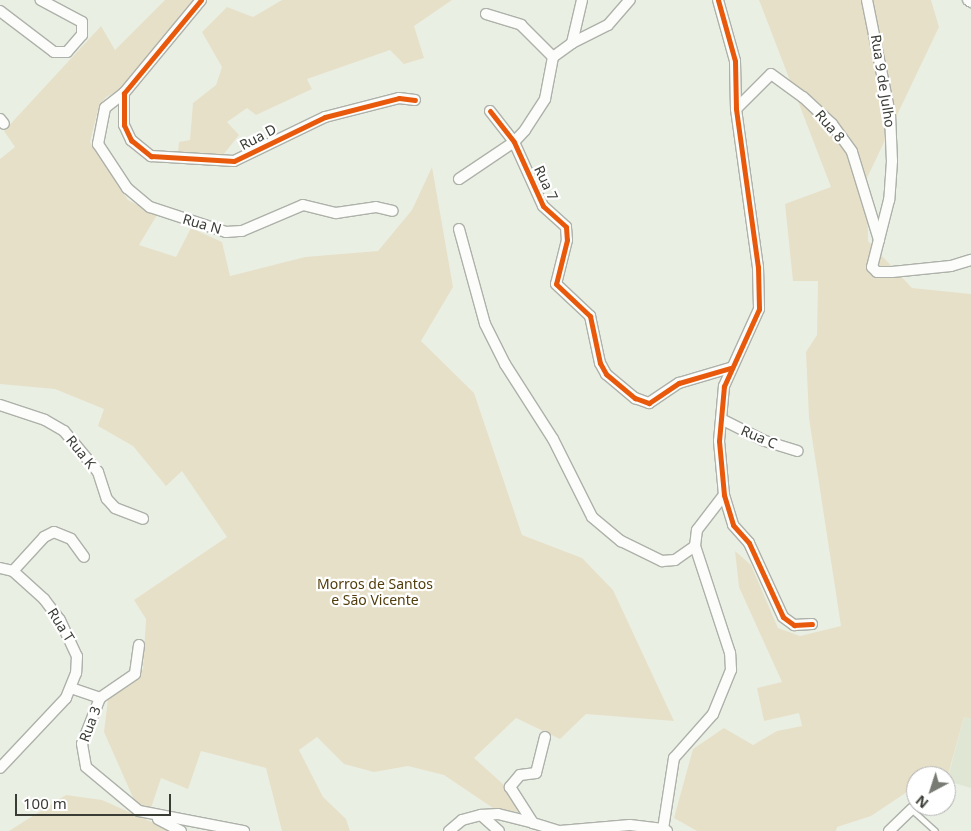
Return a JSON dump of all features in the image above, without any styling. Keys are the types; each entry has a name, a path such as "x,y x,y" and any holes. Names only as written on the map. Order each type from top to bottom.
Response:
{"street":[{"path":"0,11 54,52 66,52 82,35 82,22 41,0"},
{"path":"124,93 201,0"},
{"path":"572,43 582,0"},
{"path":"459,179 514,142 545,99 554,58 572,43 608,24 630,0"},
{"path":"718,0 734,61 736,110 758,268 759,309 730,368 719,442 724,496 733,525 749,542 782,617 794,625 812,624"},
{"name":"Rua 9 de Julho","path":"867,0 890,114 891,185 880,243 872,267 877,272 923,270 971,260"},
{"path":"486,14 521,24 554,58"},
{"name":"Rua 8","path":"736,110 771,74 803,97 832,124 852,152 880,243"},
{"name":"Rua D","path":"124,93 124,125 140,150 162,158 219,161 246,157 325,117 399,98 415,100"},
{"name":"Rua N","path":"124,93 105,108 98,144 128,188 150,207 226,232 242,231 303,204 336,213 376,207 393,211"},
{"name":"Rua 7","path":"490,111 514,142 543,206 566,227 567,240 556,284 590,316 600,363 606,374 635,398 649,403 679,383 730,368"},
{"path":"459,229 489,332 504,364 553,439 592,517 620,541 662,561 675,560 695,546"},
{"name":"Rua K","path":"0,404 45,420 64,431 98,472 115,508 143,519"},
{"name":"Rua C","path":"721,420 764,442 798,452"},
{"path":"449,831 462,820 498,814 560,831 630,825 665,830 674,758 713,714 731,670 730,653 695,546 697,530 724,496"},
{"path":"0,568 13,570 44,537 54,532 71,538 84,557"},
{"name":"Rua T","path":"0,768 55,713 71,688 77,656 73,644 44,600 13,570"},
{"name":"Rua 3","path":"139,644 135,674 100,698 82,744 83,760 130,805 149,814 244,831"},
{"path":"71,688 100,698"},
{"path":"533,823 510,787 520,776 536,773 545,737"},
{"path":"149,814 181,831"},
{"path":"888,831 906,814"},
{"path":"481,816 499,831"}],"lane":[{"path":"919,816 935,831"}],"shaded area":[{"path":"964,717 971,719 971,788 956,784 956,766 951,766"}],"green space":[{"name":"Morros de Santos e São Vicente","path":"165,0 195,0 120,90 106,97 99,106 90,142 128,200 157,215 139,245 176,257 191,228 222,242 230,276 305,257 378,251 412,210 432,167 453,287 421,341 474,393 522,535 582,558 613,590 674,721 586,714 560,739 516,718 474,758 504,785 518,812 493,808 444,775 408,766 374,772 344,764 317,737 299,750 323,797 346,819 350,831 282,831 266,768 201,751 188,789 161,778 151,808 135,802 104,732 108,699 132,684 143,669 146,619 134,600 227,537 182,471 166,486 133,446 98,426 104,409 55,389 0,384 0,159 15,147 4,131 101,26 115,50"},
{"path":"282,0 452,0 414,26 424,58 404,64 390,50 307,79 312,89 256,115 247,108 227,122 239,135 223,155 178,152 179,142 190,140 193,103 216,85 222,67 202,32 227,7 253,17"},
{"path":"759,0 931,0 939,27 867,178 868,241 912,288 971,294 971,719 964,717 950,766 906,766 906,793 871,816 837,827 836,831 697,831 674,818 693,749 724,728 753,745 777,731 802,726 799,713 764,721 757,688 782,682 739,587 735,551 751,565 778,628 800,636 841,626 809,418 806,352 817,335 818,281 793,281 785,204 831,187"},
{"path":"66,795 102,800 172,831 9,831"}],"cycle path":[{"path":"201,0 124,93 124,125 131,140 151,156 234,161 325,117 399,98 415,100"},
{"path":"718,0 735,61 736,109 758,267 759,309 724,386 719,441 724,495 733,525 749,543 783,617 794,625 812,624"},
{"path":"490,111 514,142 543,206 566,227 567,240 556,284 590,316 600,363 606,374 635,398 649,403 679,383 730,368"}]}
